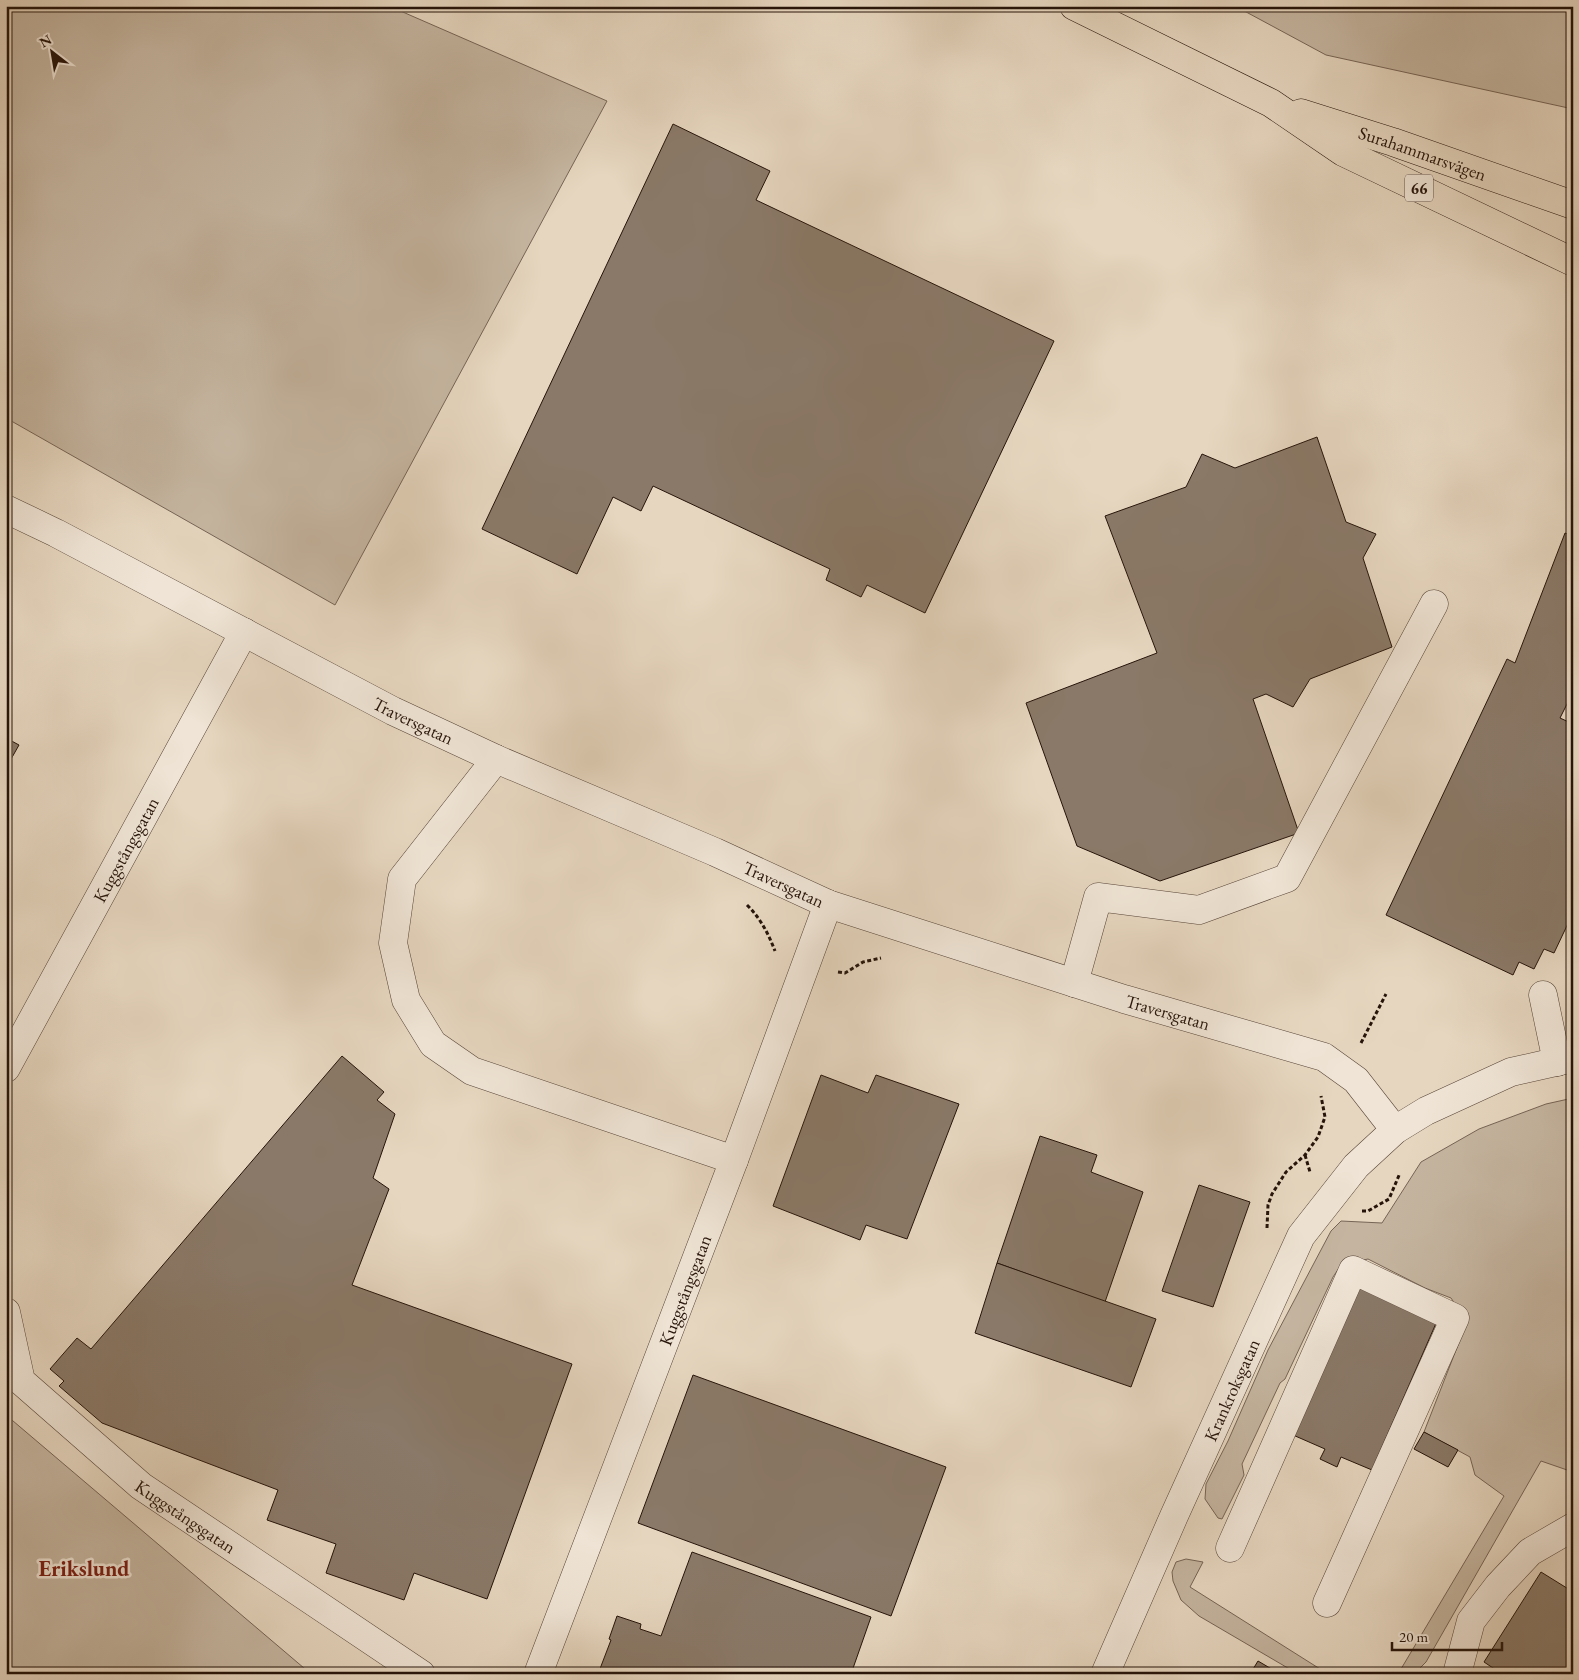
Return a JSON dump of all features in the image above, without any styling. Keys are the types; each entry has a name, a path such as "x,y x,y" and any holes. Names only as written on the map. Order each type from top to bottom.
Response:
{"main road":[{"name":"Surahammarsvägen","path":"1074,6 1271,103 1343,152 1573,262"},
{"name":"Surahammarsvägen","path":"1271,103 1393,142 1573,205"}],"street":[{"name":"Traversgatan","path":"6,510 56,532 393,711 496,759 706,848 828,904 1124,999 1324,1057 1356,1080 1395,1130"},
{"path":"1074,982 1098,897 1199,910 1287,878 1434,604"},
{"name":"Kuggstångsgatan","path":"6,1068 244,632"},
{"path":"496,759 402,879 393,943 406,1000 433,1044 472,1071 734,1160"},
{"name":"Kuggstångsgatan","path":"538,1674 734,1160 828,904"},
{"path":"1395,1130 1426,1110 1511,1072 1565,1060 1543,995"},
{"name":"Krankroksgatan","path":"1105,1674 1174,1516 1301,1236 1356,1166 1395,1130"},
{"path":"1230,1548 1353,1270 1454,1318 1327,1603"},
{"name":"Kuggstångsgatan","path":"6,1312 21,1381 133,1479 421,1674"},
{"path":"1457,1674 1471,1621 1498,1586 1530,1552 1573,1527"}],"path":[{"path":"1360,1211 1368,1211 1390,1199 1398,1175 1404,1168"}],"shaded area":[{"path":"6,6 389,6 607,101 335,605 6,418"},
{"path":"1235,6 1573,6 1573,109 1326,55"},
{"path":"1573,1098 1573,1472 1541,1461 1426,1662 1414,1674 1398,1674 1504,1496 1475,1475 1470,1457 1424,1432 1467,1322 1451,1298 1425,1288 1368,1259 1341,1265 1333,1277 1285,1379 1280,1383 1242,1464 1244,1475 1222,1519 1218,1518 1205,1499 1206,1484 1228,1441 1268,1350 1331,1231 1341,1221 1382,1223 1421,1162 1479,1129 1546,1104"},
{"path":"6,1415 311,1674 6,1674"},
{"path":"1186,1559 1203,1562 1190,1587 1328,1674 1298,1674 1199,1616 1181,1600 1173,1581 1172,1572 1176,1562"}],"building":[{"path":"673,124 770,171 756,200 1054,341 925,613 867,585 861,597 826,580 830,569 653,486 641,511 613,497 577,574 482,529"},
{"path":"1317,437 1346,522 1376,534 1363,558 1392,647 1310,679 1293,707 1266,694 1253,699 1299,833 1160,881 1077,846 1026,703 1157,653 1105,516 1186,487 1202,454 1235,468"},
{"path":"1565,533 1573,536 1573,692 1560,718 1573,724 1573,913 1554,953 1544,949 1534,969 1519,962 1513,975 1386,915 1507,659 1515,663"},
{"path":"6,738 19,745 6,768"},
{"path":"342,1056 384,1092 377,1100 395,1114 373,1178 389,1189 352,1285 572,1364 487,1599 414,1573 404,1600 326,1573 336,1544 267,1520 278,1490 102,1423 59,1386 64,1381 50,1369 77,1338 91,1349"},
{"path":"821,1075 868,1093 876,1075 959,1104 907,1239 866,1225 860,1240 773,1206"},
{"path":"1040,1136 1097,1155 1091,1172 1143,1192 1105,1302 997,1263"},
{"path":"1199,1185 1250,1202 1213,1307 1162,1291"},
{"path":"997,1263 1156,1319 1131,1387 975,1333"},
{"path":"1357,1286 1437,1321 1372,1470 1341,1457 1337,1467 1320,1459 1325,1449 1293,1435"},
{"path":"693,1375 946,1467 891,1616 638,1523"},
{"path":"1424,1432 1458,1450 1448,1467 1414,1449"},
{"path":"692,1552 871,1617 851,1674 598,1674 611,1640 609,1639 617,1616 641,1624 640,1629 661,1636"},
{"path":"1541,1572 1570,1590 1573,1587 1573,1674 1522,1674 1518,1672 1517,1674 1502,1674 1484,1662"},
{"path":"1258,1661 1280,1674 1250,1674"}],"district":[{"name":"Erikslund","path":"84,1568"}]}
